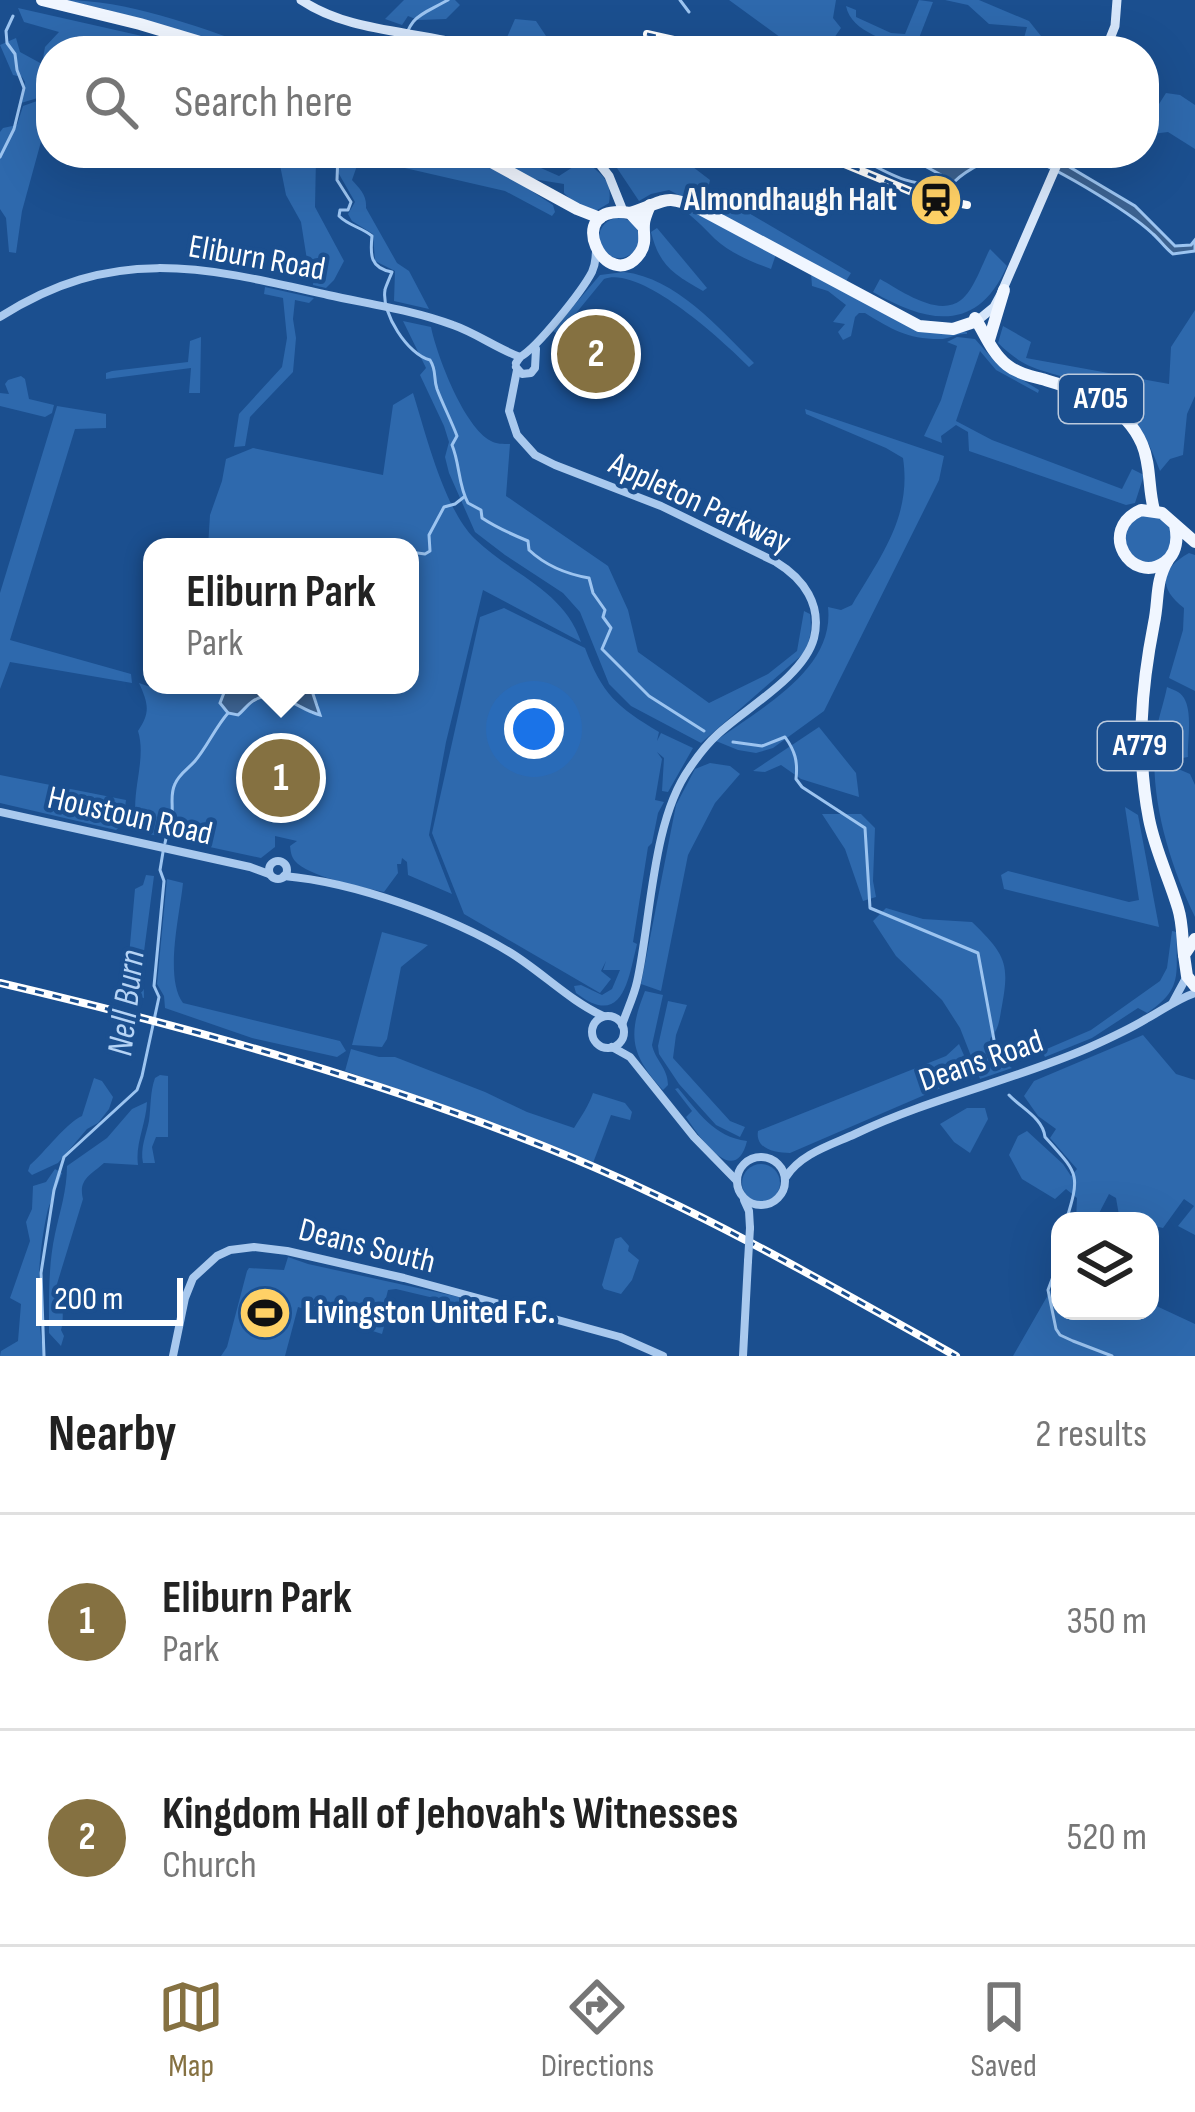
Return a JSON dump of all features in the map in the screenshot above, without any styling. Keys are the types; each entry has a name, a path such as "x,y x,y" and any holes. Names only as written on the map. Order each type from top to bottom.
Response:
{"main road":[{"path":"42,0 180,36"},
{"path":"302,0 336,18 416,36"},
{"path":"1111,36 1117,0"},
{"path":"503,168 578,209 643,227"},
{"path":"603,168 616,195 612,217 593,243 603,258 628,262 639,255 650,205"},
{"path":"954,328 994,307 1056,168"},
{"name":"A705","path":"612,217 667,198 685,202 910,322 972,331 988,342"},
{"path":"988,342 1004,287"},
{"name":"A705","path":"975,319 1003,361 1016,370 1090,394 1115,408 1133,427 1143,446 1148,510 1124,522 1119,538 1124,555 1143,567"},
{"path":"1143,567 1158,566 1195,543 1162,513 1148,510"},
{"path":"1171,555 1178,540 1175,525"},
{"name":"A779","path":"1171,555 1156,583 1158,600 1143,682 1140,755 1154,838 1178,907 1192,986"},
{"path":"1143,567 1156,583"},
{"name":"A779","path":"1178,907 1195,926"},
{"path":"1184,955 1195,939"}],"street":[{"name":"Appleton Parkway","path":"590,276 596,250"},
{"name":"Appleton Parkway","path":"614,263 590,276 523,363 509,404 517,435 535,455 555,466 649,500 785,568 810,595 815,612 807,654 711,741 682,778 659,856 637,985 623,1030"},
{"name":"Eliburn Road","path":"0,317 68,283 96,275 162,266 211,270 459,327 523,363"},
{"name":"Houstoun Road","path":"0,812 269,870 275,879 285,872"},
{"name":"Houstoun Road","path":"269,870 278,861 285,872 445,920 522,960 585,1008 606,1016"},
{"path":"1172,1004 1192,986"},
{"name":"Deans Road","path":"775,1161 802,1159 870,1126 1090,1048 1172,1004 1192,986"},
{"path":"631,1000 593,1024 591,1035 600,1046 629,1057 736,1180 750,1224 743,1356"},
{"name":"Houstoun Road","path":"585,1008 593,1024"},
{"path":"606,1016 623,1030 629,1057"},
{"path":"612,1047 619,1043 623,1030"},
{"path":"736,1180 740,1169 765,1157 775,1161 786,1177 781,1196 750,1224"},
{"name":"Deans Road","path":"786,1177 802,1159"},
{"path":"718,1162 740,1169"},
{"path":"744,1199 766,1206"},
{"name":"Deans South","path":"173,1356 193,1278 202,1267 242,1247 266,1247 433,1287 620,1337 663,1356"}],"shaded area":[{"path":"63,0 141,10 225,36 196,36"},
{"path":"404,0 455,0 460,5 446,19 408,16 402,25 385,19"},
{"path":"729,0 836,0 833,18 841,28 835,36 778,36"},
{"path":"919,0 933,2 920,36 878,36 856,23 846,6 856,10 856,17 891,33 905,34"},
{"path":"945,0 979,0 1029,21 1041,36 1025,36 1027,27 989,24 968,5"},
{"path":"18,8 142,36 55,36 59,32 24,22"},
{"path":"515,19 536,21 546,36 508,36"},
{"path":"16,38 20,52 36,61 36,98 21,103 25,82 13,75 0,45"},
{"path":"1166,93 1195,105 1195,149 1168,132 1159,133 1159,104"},
{"path":"36,101 36,160 16,253 9,252 6,218 0,209 0,132 17,125 23,106"},
{"path":"281,168 316,168 315,207 344,261 326,288 313,285 301,222 286,195"},
{"path":"336,168 356,168 352,180 366,208 429,309 394,301 395,271 375,261 373,234 348,214 355,202"},
{"path":"405,168 495,168 553,205 555,212 552,216 505,191"},
{"path":"513,168 541,168 559,176 571,168 594,168 608,185 609,203 594,212 572,201 564,193 564,184 533,179"},
{"path":"617,168 694,168 710,180 708,189 851,273 846,281 669,190 639,201"},
{"path":"928,168 974,168 954,182"},
{"path":"1049,168 1071,168 1135,206 1175,246 1191,245 1195,240 1195,251 1173,254 1142,225"},
{"path":"676,205 776,254 771,269 727,249"},
{"path":"619,218 633,224 639,238 633,252 619,258 605,252 599,238 605,224"},
{"path":"657,228 707,288 703,291 692,285 663,261 651,232"},
{"path":"990,249 1007,266 995,288 966,312 949,316 912,311 873,292 880,279 919,300 952,305 970,290"},
{"path":"624,272 678,294 754,363 749,367 659,294 620,278 604,279 559,334 554,332 600,275"},
{"path":"811,273 904,324 967,334 918,337 859,313 851,336 843,340 838,332 845,324 833,322 846,305 812,286"},
{"path":"265,287 314,298 309,303 295,300 293,372 250,417 245,446 234,447 239,414 282,367 287,338 283,298 264,294"},
{"path":"1195,310 1195,396 1187,414 1183,455 1170,459 1160,471 1138,425 1119,403 1091,387 1025,364 998,343 1003,326 1031,342 1026,358 1169,384 1171,347"},
{"path":"403,321 431,327 446,372 471,421 491,441 510,444 506,496 608,566 628,610 638,652 709,703 768,674 797,651 804,611 810,614 811,630 803,654 701,743 631,706 609,684 580,612 563,593 475,532 449,473 445,457 449,442 420,375 426,368"},
{"path":"201,337 200,393 189,393 191,368 106,379 112,371 188,362 190,341"},
{"path":"957,337 975,339 998,365 1039,390 996,370 980,351 956,421 992,440 1122,489 1132,469 1144,475 1135,503 1126,505 969,451 968,432 956,425 941,436 942,443 924,436 957,346 947,342"},
{"path":"21,376 29,399 54,405 52,413 45,417 0,406 0,393 9,394 5,384"},
{"path":"413,393 437,470 464,526 489,552 550,596 581,642 483,590 429,835 452,894 408,875 402,858 384,892 306,869 292,855 290,846 297,841 275,836 275,847 261,858 140,832 135,807 141,756 138,731 147,707 143,694 225,694 244,711 269,697 312,714 319,706 313,694 419,694 419,538 209,538 226,459 253,448 383,475 393,405"},
{"path":"57,406 106,414 106,428 75,429 10,640 131,674 132,683 10,662 0,689 0,593"},
{"path":"805,409 944,456 939,480 824,711 773,748 756,753 738,750 716,741 773,701 807,668 820,650 828,607 841,610 852,605 883,553 903,499 903,458 806,414"},
{"path":"1143,512 1162,516 1174,533 1165,559 1151,564 1128,556 1123,531"},
{"path":"1189,553 1195,555 1195,691 1169,678 1183,630 1184,608 1170,593 1166,579 1172,566"},
{"path":"504,608 585,648 605,688 622,707 659,732 657,741 661,733 693,748 668,792 662,791 664,758 657,752 662,759 655,800 664,802 648,847 633,942 637,944 621,996 604,1006 576,993 574,986 602,995 612,989 620,970 603,970 606,961 601,971 611,979 600,993 464,914 432,833 480,617"},
{"path":"1167,687 1182,696 1188,712 1188,757 1177,759 1176,768 1190,774 1195,785 1195,917 1169,851 1155,780 1156,734"},
{"path":"224,694 313,694 320,715 271,696 253,701 238,715 228,713 220,703"},
{"path":"819,727 856,773 859,797 801,779 781,765 753,771"},
{"path":"710,763 730,766 740,774 715,803 688,855 661,991 641,984 676,805 695,769"},
{"path":"0,775 126,800 123,824 116,830 0,803"},
{"path":"1125,807 1138,815 1159,927 1004,889 1001,875 1008,871 1129,902 1139,900"},
{"path":"822,814 861,814 875,828 876,897 863,901 845,849"},
{"path":"146,875 154,876 143,959 144,998 121,993 127,978 135,889 143,885"},
{"path":"167,879 183,883 174,962 183,1003 340,1041 346,1051 337,1057 252,1038 165,1008 157,984"},
{"path":"886,908 923,919 972,922 993,944 1003,962 1005,982 999,1023 990,1039 992,1055 1012,1068 980,1079 960,1028 942,1000 896,956 873,921"},
{"path":"1172,931 1177,932 1176,978 1159,1004 1147,1013 1138,1008 1092,1038 1045,1057 1042,1051 1091,1030 1160,981 1167,968"},
{"path":"382,932 428,945 401,967 382,1047 352,1045"},
{"path":"645,991 663,995 652,1045 667,1079 663,1090 644,1066 635,1044"},
{"path":"668,1001 687,1005 673,1058 730,1121 745,1127 740,1137 716,1125 659,1054"},
{"path":"1143,1035 1176,1074 1195,1080 1195,1235 1178,1226 1194,1206 1184,1199 1163,1228 1159,1227 1159,1212 1118,1212 1116,1198 1109,1194 1100,1212 1076,1212 1077,1198 1066,1189 1055,1199 1022,1179 1009,1155 1018,1136 1027,1131 1071,1176 1077,1169 1050,1138 1056,1129 1038,1116 1024,1096 1034,1081"},
{"path":"959,1044 974,1078 957,1081 790,1153 772,1151 760,1142 758,1131 946,1056"},
{"path":"351,1049 395,1057 574,1128 593,1093 625,1103 632,1112 630,1120 611,1115 593,1163 345,1071"},
{"path":"160,1075 168,1076 168,1137 156,1137 152,1147 155,1163 143,1163 152,1089"},
{"path":"94,1078 113,1097 109,1109 58,1163 32,1175 30,1165 82,1116"},
{"path":"678,1088 716,1129 747,1141 741,1155 726,1160 707,1145 686,1117 692,1111"},
{"path":"147,1102 138,1165 104,1163 82,1187 83,1199 57,1284 63,1300 61,1346 49,1333 49,1284 67,1166 107,1138 132,1109"},
{"path":"967,1108 985,1108 988,1119 970,1153 940,1124"},
{"path":"761,1164 774,1170 780,1183 774,1196 761,1202 748,1196 742,1183 748,1170"},
{"path":"55,1169 62,1173 48,1209 39,1283 45,1356 0,1356 18,1341 21,1304 10,1298 30,1241 26,1222 33,1186 46,1182"},
{"path":"621,1237 639,1260 621,1294 602,1285 615,1239"},
{"path":"288,1257 459,1297 459,1304 388,1290 385,1302 390,1305 382,1334 298,1307 285,1356 221,1356 249,1268 284,1270"},
{"path":"1051,1290 1051,1320 1159,1320 1159,1307 1195,1324 1195,1356 1013,1356"}],"waterway":[{"path":"406,36 416,18 448,0"},
{"path":"680,0 689,12"},
{"path":"0,157 14,129 24,88 7,43 13,16"},
{"path":"337,168 337,180 351,202 339,216 372,236 373,260 392,272 385,290 392,321 405,342 432,364 457,436 452,445 468,503 481,510 488,522 528,541 529,550 542,560 589,578 611,628 602,649 649,696 704,731"},
{"path":"878,168 912,182 952,181"},
{"path":"419,553 430,551 429,535 444,507 464,497"},
{"name":"Nell Burn","path":"165,843 175,784 228,713"},
{"path":"733,742 762,746 785,737 802,787 865,828 870,908 978,953 999,1067"},
{"name":"Nell Burn","path":"44,1356 41,1273 64,1157 137,1090 142,1076 159,997 154,986 163,852"},
{"path":"1009,1095 1036,1119 1070,1167 1075,1183 1069,1212"},
{"path":"1051,1282 1051,1305"},
{"path":"1054,1320 1060,1335 1112,1356"}],"railway":[{"path":"647,34 656,36"},
{"path":"854,168 922,196 967,205"},
{"path":"0,983 291,1059 505,1131 673,1203 956,1356"}],"place":[{"name":"Almondhaugh Halt","path":"936,200"},
{"name":"Kingdom Hall of Jehovah's Witnesses","path":"596,354"},
{"name":"Eliburn Park","path":"281,778"},
{"name":"Livingston United F.C.","path":"265,1313"}]}
